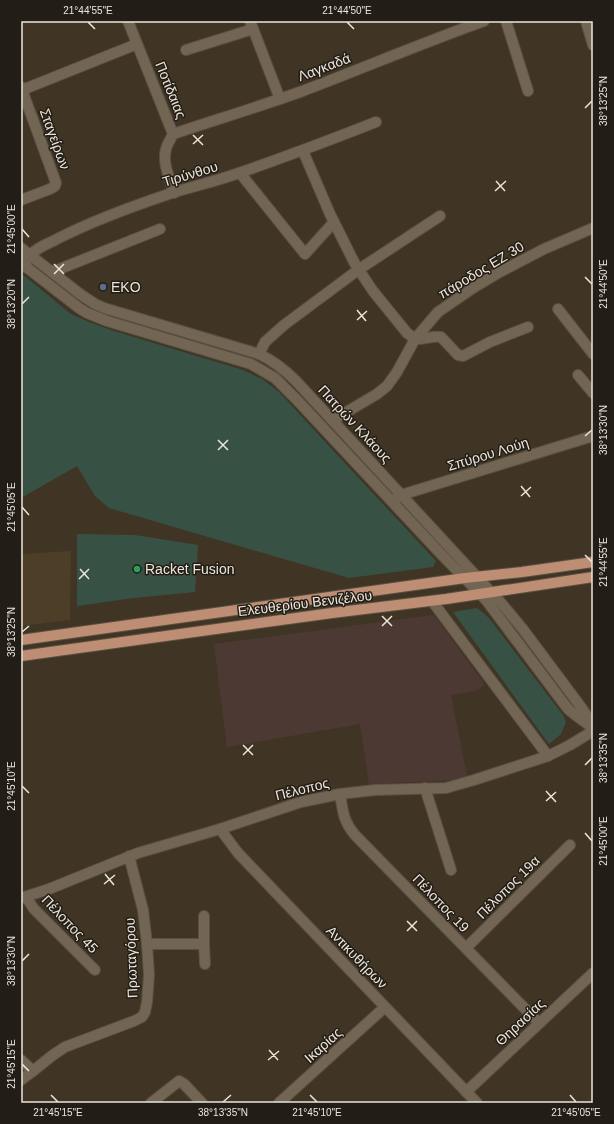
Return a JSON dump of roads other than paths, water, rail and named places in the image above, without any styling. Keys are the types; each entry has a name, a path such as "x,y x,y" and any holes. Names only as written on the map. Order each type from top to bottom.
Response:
{"main road":[{"name":"Ελευθερίου Βενιζέλου","path":"21,640 465,578 593,562"},
{"name":"Ελευθερίου Βενιζέλου","path":"21,656 332,613 432,601 593,577"}],"street":[{"name":"Ποτίδαιας","path":"128,21 173,134 166,148 165,165 174,193"},
{"name":"Λαγκαδά","path":"173,134 280,99 438,37 484,21"},
{"path":"506,21 528,91"},
{"path":"586,21 593,45"},
{"path":"186,50 251,25 280,99"},
{"name":"Σταγείρων","path":"21,200 50,189 56,183 21,88 137,44"},
{"name":"Τιρύνθου","path":"30,255 40,248 87,225 174,193 215,182 303,151 376,122"},
{"path":"303,151 334,222 358,270 400,326 407,333 415,339 436,336 441,337 458,355 463,356 490,342 528,327"},
{"path":"240,173 305,254 334,222"},
{"path":"258,354 270,336 358,270 440,216"},
{"name":"πάροδος ΕΖ 30","path":"332,420 377,394 387,386 397,372 415,339 438,312 473,288 530,256 593,228"},
{"path":"52,272 160,229"},
{"name":"Πατρών Κλάους","path":"21,248 95,304 258,354 275,363 284,370 296,381 492,592 522,628 593,724"},
{"path":"24,266 30,255"},
{"name":"Πατρών Κλάους","path":"24,266 79,308 97,317 157,337 235,358 251,364 275,378 289,391 480,594 494,610 568,708 593,728"},
{"path":"558,309 593,354"},
{"path":"578,375 593,393"},
{"name":"Σπύρου Λούη","path":"392,501 401,495 593,436"},
{"path":"432,601 548,756"},
{"name":"Πέλοπος","path":"24,897 49,890 129,856 220,829 301,802 340,794 375,790 446,788 458,785 548,756 593,731"},
{"path":"425,788 451,870"},
{"name":"Πέλοπος 19","path":"340,794 345,820 351,830 539,1023"},
{"name":"Αντικυθήρων","path":"220,829 238,853 306,926 477,1103"},
{"name":"Πέλοπος 19α","path":"466,948 570,845"},
{"name":"Πρωταγόρου","path":"33,1071 65,1047 134,1022 144,1015 148,987 147,944 142,902 129,856"},
{"name":"Πέλοπος 45","path":"24,897 94,970"},
{"path":"204,916 205,964"},
{"path":"147,944 204,944"},
{"name":"Θηρασίας","path":"466,1092 593,973"},
{"name":"Ικαρίας","path":"279,1103 385,1007"},
{"path":"21,1060 33,1071 21,1080"},
{"path":"151,1103 179,1081 184,1084 202,1103"}],"place":[{"name":"EKO","path":"103,287"},
{"name":"Racket Fusion","path":"137,569"}]}
